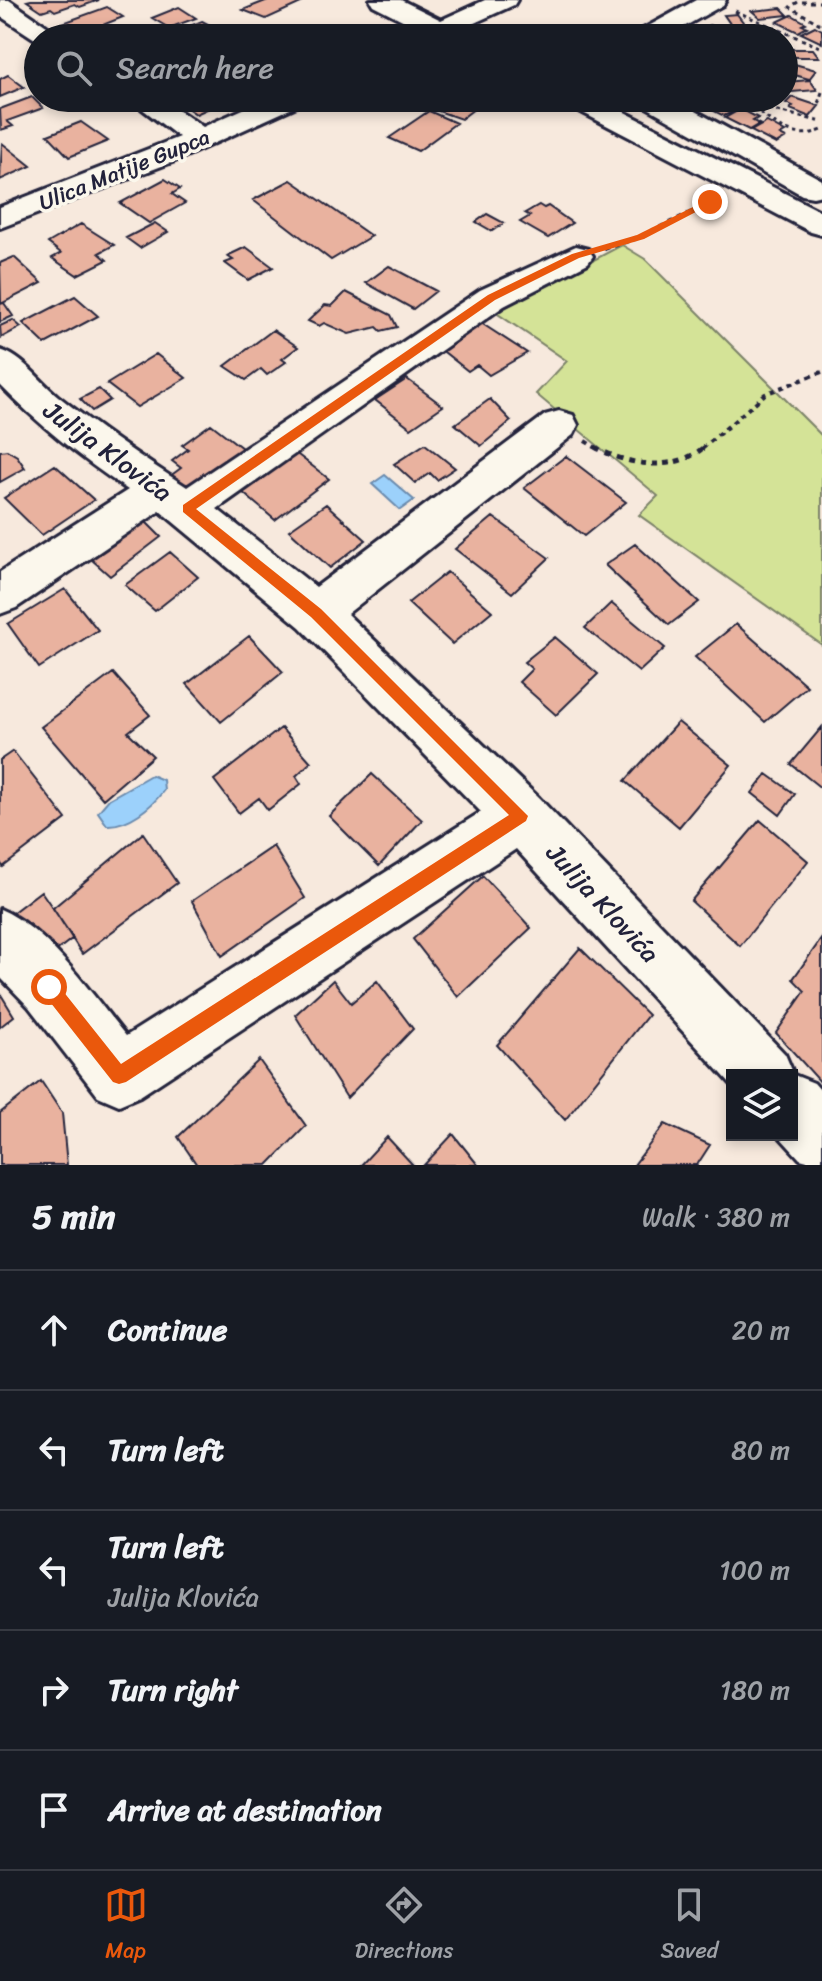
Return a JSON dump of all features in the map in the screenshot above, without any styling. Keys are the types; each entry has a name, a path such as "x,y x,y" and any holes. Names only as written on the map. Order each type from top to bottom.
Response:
{"street":[{"path":"382,0 422,24"},
{"path":"460,24 505,0"},
{"path":"671,24 713,1"},
{"path":"0,5 24,26"},
{"path":"162,112 201,139"},
{"name":"Ulica Matije Gupca","path":"0,218 76,191 260,112"},
{"path":"603,112 822,225"},
{"path":"676,112 822,194"},
{"path":"0,595 173,500 492,298 576,256"},
{"name":"Julija Klovića","path":"0,363 41,403 89,442 173,500 316,613 521,816 758,1069"},
{"path":"316,613 559,425"},
{"path":"0,937 49,987 119,1075 521,816"},
{"path":"798,1111 822,1137"}],"path":[{"path":"713,1 766,24"},
{"path":"822,2 798,2 790,7 822,25"},
{"path":"798,38 822,48"},
{"path":"822,92 819,93 822,103"},
{"path":"758,112 763,118 793,133 811,136 822,130"},
{"path":"785,112 822,121"},
{"path":"576,256 627,242 710,202 725,199"},
{"path":"559,425 609,455 649,465 690,459 765,394 822,372"}],"green space":[{"path":"622,245 645,259 822,436 822,645 639,515 658,496 536,394 567,361 495,312"}],"water":[{"path":"385,475 414,500 400,510 372,484"},
{"path":"151,775 163,780 164,790 159,796 131,819 107,825 98,812 109,799"}],"building":[{"path":"99,0 80,7 75,4 55,11 51,8 42,11 27,1"},
{"path":"268,0 295,0 301,3 266,19 243,10"},
{"path":"107,7 123,17 105,24 63,23"},
{"path":"179,7 196,18 180,24 162,24 152,18"},
{"path":"781,8 788,15 760,18 752,11"},
{"path":"737,14 744,24 730,24 724,15"},
{"path":"792,15 806,23 802,25 807,27 798,32 798,24 777,22"},
{"path":"815,26 822,30 822,43 801,33"},
{"path":"798,49 813,49 819,57 798,57"},
{"path":"798,65 816,70 809,79 798,76"},
{"path":"8,75 24,87 0,97 0,79"},
{"path":"810,80 817,90 798,92 798,81"},
{"path":"798,99 819,106 810,117 798,112"},
{"path":"24,100 24,112 32,112 7,121 13,126 1,130 0,109"},
{"path":"428,112 456,123 418,151 389,138"},
{"path":"441,112 470,112 461,119"},
{"path":"736,112 747,112 758,118 753,121 759,124 749,130 725,118"},
{"path":"81,122 108,141 69,157 48,135"},
{"path":"767,122 785,132 780,135 786,138 776,144 751,131"},
{"path":"2,143 31,166 0,180"},
{"path":"165,179 180,189 172,194 185,203 149,223 120,203"},
{"path":"291,180 371,236 331,260 253,200"},
{"path":"539,205 544,208 548,206 572,223 548,238 520,222 530,216 525,213"},
{"path":"487,214 504,223 492,231 476,222"},
{"path":"155,223 168,232 140,248 126,238"},
{"path":"81,224 114,245 99,253 107,260 77,275 52,258 61,253 48,243"},
{"path":"246,247 273,267 248,280 225,263 233,260 227,256"},
{"path":"14,257 42,283 1,304 0,263"},
{"path":"389,266 436,291 413,309 366,283"},
{"path":"346,292 391,315 397,327 381,331 377,327 349,334 324,323 319,326 308,321 325,305 332,306"},
{"path":"75,296 98,316 45,344 23,323"},
{"path":"4,303 13,316 0,322 0,304"},
{"path":"13,320 21,327 1,338 0,326"},
{"path":"481,323 527,353 489,375 477,365 468,371 439,348"},
{"path":"273,330 298,347 282,359 286,362 267,375 261,369 246,380 225,366"},
{"path":"156,354 186,378 137,407 107,384"},
{"path":"407,379 443,406 411,428 375,400"},
{"path":"99,389 110,400 92,411 80,399"},
{"path":"490,399 511,421 481,446 455,424"},
{"path":"211,424 242,448 182,492 166,479 181,468 172,461 188,449 182,445"},
{"path":"425,444 455,468 437,480 430,473 415,483 394,464"},
{"path":"289,448 329,479 275,520 235,486"},
{"path":"7,450 17,456 25,468 0,482 0,451"},
{"path":"566,456 626,502 584,536 524,488"},
{"path":"55,465 94,500 42,535 4,498"},
{"path":"326,504 366,540 330,568 289,530"},
{"path":"136,512 161,537 110,576 82,551"},
{"path":"493,517 549,558 512,593 455,549"},
{"path":"635,544 699,602 669,625 605,565"},
{"path":"170,552 198,577 155,611 125,585"},
{"path":"447,572 492,611 452,644 408,603"},
{"path":"65,589 98,630 39,668 8,624"},
{"path":"611,603 665,648 639,672 585,628"},
{"path":"736,624 807,686 765,722 695,657"},
{"path":"249,636 283,672 221,722 187,684"},
{"path":"555,637 598,674 556,715 519,682 532,669 524,662"},
{"path":"113,673 150,715 128,732 153,756 103,799 41,727"},
{"path":"678,722 731,765 679,827 625,781"},
{"path":"822,727 822,789 791,764"},
{"path":"281,728 311,762 296,776 301,784 268,810 259,798 239,813 214,780"},
{"path":"13,751 66,819 3,867 0,862 0,760"},
{"path":"372,774 422,820 379,866 329,816"},
{"path":"767,774 795,794 780,815 752,793"},
{"path":"760,820 808,861 740,946 691,901"},
{"path":"143,833 177,883 82,954 53,908"},
{"path":"273,846 305,898 222,956 192,901"},
{"path":"483,876 531,928 458,997 413,939"},
{"path":"41,891 73,938 43,961 12,913"},
{"path":"822,938 822,1084 776,1033 805,991 793,979"},
{"path":"580,948 648,1015 565,1120 497,1045"},
{"path":"333,980 351,1003 377,981 413,1029 347,1098 295,1015"},
{"path":"0,993 14,1016 0,1027"},
{"path":"259,1060 306,1126 268,1165 197,1165 178,1137"},
{"path":"41,1081 62,1113 67,1165 0,1165 0,1113"},
{"path":"665,1124 710,1145 697,1165 634,1165"},
{"path":"453,1134 478,1165 424,1165"},
{"path":"387,1137 413,1165 361,1165"}],"route":[{"path":"49,987 119,1075 521,816 316,613 187,508 492,298 576,256 640,237 710,202"}]}
